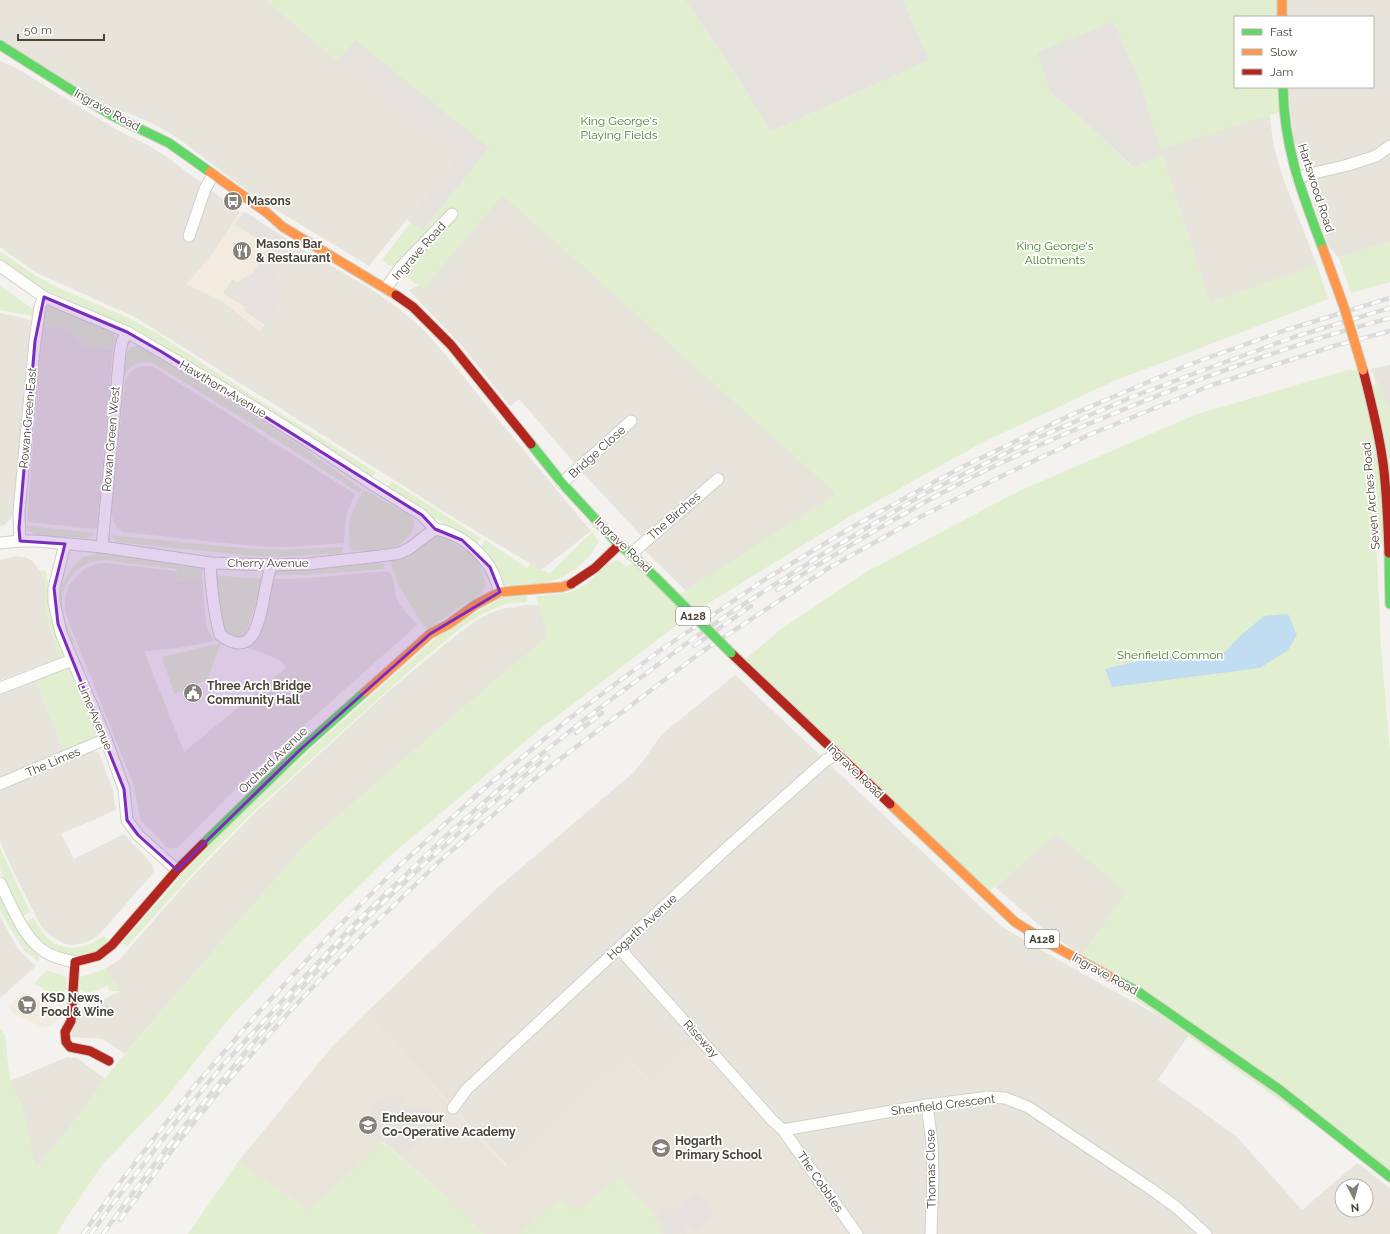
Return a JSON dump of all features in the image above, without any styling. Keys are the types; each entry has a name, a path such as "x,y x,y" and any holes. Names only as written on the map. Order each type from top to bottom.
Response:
{"main road":[{"path":"1282,0 1282,16"},
{"name":"Ingrave Road","path":"0,45 111,115 169,143 266,212 283,227 386,288 413,307 451,345 562,483 619,545 631,554 731,653 1015,922 1052,945 1149,999 1280,1090 1390,1177"},
{"name":"Hartswood Road","path":"1283,88 1288,143 1323,249"},
{"name":"Seven Arches Road","path":"1323,249 1344,307 1363,370 1387,483 1390,604"},
{"name":"Orchard Avenue","path":"75,962 98,956 112,945 178,870 302,748 430,634 449,624 475,605 500,592 562,587 574,583 595,568 619,545"},
{"path":"75,962 71,1021 65,1032 66,1042 70,1047 90,1051 109,1061"}],"street":[{"path":"1298,177 1348,165 1376,156 1390,146"},
{"path":"189,236 205,189 214,175"},
{"name":"Ingrave Road","path":"386,288 401,267 452,214"},
{"name":"Hawthorn Avenue","path":"0,266 44,297 127,332 221,387 422,515 435,529"},
{"name":"Rowan Green East","path":"20,541 19,512 35,341 40,306 44,297"},
{"name":"Rowan Green West","path":"102,547 120,352 122,342 127,332"},
{"name":"Bridge Close","path":"562,483 631,421"},
{"name":"The Birches","path":"631,554 718,479"},
{"path":"435,529 452,533 478,552 490,567 500,592"},
{"name":"Cherry Avenue","path":"0,544 20,541 37,541 102,547 210,563 271,565 316,563 400,553 410,548 435,529"},
{"name":"Lime Avenue","path":"65,544 54,588 54,602 58,624 106,739 124,789 127,820 138,835 178,870"},
{"path":"210,563 211,588 215,618 220,635 227,641 235,642 244,642 249,639 256,629 271,565"},
{"path":"0,688 72,660"},
{"name":"The Limes","path":"0,784 106,739"},
{"name":"Hogarth Avenue","path":"453,1108 467,1089 728,847 826,760 838,754"},
{"path":"0,882 24,930 33,941 50,955 75,962"},
{"name":"Riseway","path":"619,948 772,1120 783,1130"},
{"name":"Shenfield Crescent","path":"783,1130 927,1105 989,1097 1005,1098 1028,1107 1151,1188 1176,1207 1206,1234"},
{"name":"Thomas Close","path":"927,1105 932,1142 933,1169 931,1234"},
{"name":"The Cobbles","path":"783,1130 857,1234"}],"highlighted area":[{"path":"44,297 127,332 162,352 422,515 435,529 462,540 490,567 500,592 430,634 302,748 177,870 138,835 127,820 124,789 58,624 54,588 65,544 20,541 19,528 35,341"}],"shaded area":[{"path":"0,0 266,0 338,61 457,157 369,266 260,200 182,141 161,128 131,114 115,110 0,39"},
{"path":"685,0 903,0 929,60 770,132 739,79"},
{"path":"1285,0 1390,0 1390,241 1339,258 1329,247 1313,201 1317,178 1313,165 1294,142 1288,88 1374,88 1374,16 1286,16"},
{"path":"1114,22 1139,80 1162,155 1133,167 1082,119 1051,93 1037,52"},
{"path":"355,40 489,148 422,231 407,219 457,157 338,61"},
{"path":"0,61 16,68 119,131 148,145 171,160 240,212 213,253 187,284 222,301 260,331 285,296 271,285 296,245 374,291 398,308 423,329 591,531 541,570 464,524 135,317 37,273 0,247"},
{"path":"1269,112 1274,147 1283,178 1317,265 1210,303 1160,149"},
{"path":"503,195 837,494 686,591 642,548 648,543 584,474 519,399 510,406 463,347 409,290 422,284"},
{"path":"240,212 245,212 296,245 271,285 285,296 260,331 222,301 187,284 213,253"},
{"path":"245,212 296,245 271,285 285,296 265,325 243,310 245,307 223,293 232,279 237,282 252,274 269,246 235,225 237,220"},
{"path":"0,313 31,320 13,512 11,519 4,525 0,526"},
{"path":"43,326 71,330 77,338 83,339 82,347 113,349 97,527 95,529 28,522 27,518"},
{"path":"1390,365 1390,410 1370,369"},
{"path":"152,366 355,494 346,516 344,543 272,547 123,532 117,527 111,513 125,381 133,370 138,367"},
{"path":"17,556 25,557 32,561 40,571 45,581 46,612 60,658 0,680 0,560"},
{"path":"105,563 177,571 175,582 202,578 206,622 214,641 179,648 144,651 184,752 286,668 280,660 246,647 252,643 274,579 311,578 387,571 392,575 399,604 417,625 252,772 177,848 172,849 167,847 142,822 134,786 68,620 65,609 65,597 69,585 85,568 96,564"},
{"path":"526,605 539,605 548,637 499,677 305,845 125,1054 103,1039 71,1037 75,1013 120,991 105,969 120,959 189,880 259,809 383,696 471,624 488,614 501,609"},
{"path":"735,675 1002,927 1190,1033 1158,1080 1236,1136 1302,1210 1334,1183 1334,1218 1374,1218 1374,1178 1339,1178 1357,1163 1390,1188 1390,1234 857,1234 700,1039 649,1081 625,1057 507,1166 366,1013 495,890 633,773 661,735"},
{"path":"35,679 64,751 0,779 0,692"},
{"path":"93,751 99,753 113,790 116,810 61,834 74,859 124,834 151,863 154,870 99,935 81,944 73,945 65,944 49,935 41,926 12,869 0,841 0,791"},
{"path":"1056,833 1127,892 1082,956 1046,931 995,887"},
{"path":"0,916 17,948 36,966 0,998"},
{"path":"24,992 60,1011 59,1019 45,1028 15,1015 8,1006"},
{"path":"366,1013 506,1166 625,1057 649,1081 700,1039 772,1120 857,1234 484,1234 459,1208 383,1142 310,1211 238,1162 331,1048"},
{"path":"67,1057 77,1058 105,1079 74,1122 36,1168 22,1106 10,1081"},
{"path":"387,1095 398,1096 402,1099 403,1106 434,1111 440,1125 401,1154 383,1138 379,1140 372,1134 375,1129 364,1126 370,1108 377,1100"},
{"path":"695,1192 715,1215 694,1232 687,1225 686,1234 665,1234 664,1221 657,1216 659,1212 666,1206 672,1212"}],"green space":[{"path":"266,0 685,0 739,79 770,132 929,60 903,0 1282,0 1282,16 1234,16 1234,88 1283,88 1284,111 1160,149 1139,80 1114,22 1051,93 1082,119 1132,167 1162,155 1210,303 1317,265 1328,299 1114,381 981,443 847,518 691,614 540,729 389,857 304,939 231,1016 165,1099 102,1165 57,1234 0,1234 0,1028 5,1035 10,1081 22,1106 36,1167 74,1122 110,1072 305,845 499,677 548,637 536,596 558,594 575,590 585,585 612,562 618,560 627,567 639,557 675,597 837,494 503,195 423,289 382,260 411,222 422,231 473,168 354,41 338,61"},
{"path":"1390,241 1390,282 1351,293 1339,258"},
{"path":"0,251 39,278 129,318 158,334 259,400 376,472 371,478 134,329 44,289 0,259"},
{"path":"0,286 33,309 32,316 0,310"},
{"path":"51,305 113,330 116,339 113,349 82,347 83,339 77,338 71,330 43,326 43,315 46,307"},
{"path":"132,347 143,347 293,441 362,489 359,493 257,427 151,362 134,365 128,370 123,378 125,354"},
{"name":"Shenfield Common","path":"1348,370 1363,370 1368,390 1377,383 1390,410 1390,553 1388,555 1376,536 1381,647 1390,752 1390,1177 1079,960 1127,892 1056,834 985,895 742,662 780,630 868,571 1019,491 1197,414"},
{"path":"391,481 481,538 476,544 387,488"},
{"path":"364,490 410,515 414,522 414,527 409,537 403,542 386,549 350,551 350,519"},
{"path":"26,526 95,533 88,538 34,534 29,531"},
{"path":"592,532 599,541 590,555 571,572 556,580 543,583 505,585 499,581 489,556 481,548 485,540 527,568 531,563 541,570 550,573"},
{"path":"110,535 253,549 281,550 342,547 342,553 275,557 252,556 117,542"},
{"path":"430,535 440,535 476,558 486,584 481,594 449,614 428,630 421,622 400,588 391,564 392,558"},
{"path":"100,553 199,566 202,570 202,578 175,582 177,569 107,560 88,563 74,573 65,587 62,596 64,617 75,642 69,645 61,622 59,594 65,579 75,564 83,557"},
{"path":"383,563 385,569 306,575 273,575 276,570"},
{"path":"45,570 48,580 51,616 64,652 64,655 60,658 50,630 45,608 45,587 40,571"},
{"path":"212,575 262,579 261,587 247,631 242,636 236,638 222,635"},
{"path":"527,595 527,602 505,604 484,613 461,628 418,663 252,813 208,857 127,946 122,943 190,866 262,793 446,629 502,598"},
{"path":"221,643 207,680 174,694 162,657"},
{"path":"69,666 100,736 64,751 35,679"},
{"path":"0,848 30,912 23,916 0,869"},
{"path":"0,895 38,952 39,962 25,952 6,921 0,910"},
{"path":"33,918 47,938 63,947 70,948 84,946 91,944 103,936 109,940 100,948 88,953 80,955 64,954 42,943 36,937 27,921"},
{"path":"105,969 121,991 110,991 107,985 92,992 85,992 78,987 77,978"},
{"path":"47,970 67,977 66,989 60,995 54,995 35,984"},
{"path":"382,1142 459,1208 484,1234 188,1234 238,1162 310,1211"},
{"path":"620,1177 653,1213 661,1234 519,1234 560,1198 576,1211"}],"water":[{"path":"1288,614 1297,635 1288,650 1260,668 1112,687 1105,669 1151,658 1197,653 1225,652 1240,636 1264,616"}],"railway":[{"path":"83,1234 115,1189 192,1089 258,1013 332,933 396,869 481,791 570,718 658,652 764,580 854,526 962,467 1071,415 1188,365 1283,331 1390,298"},
{"path":"91,1234 180,1117 223,1065 351,927 447,835 507,782 585,719 687,643 730,613 823,554 922,495 1030,441 1132,397 1209,368 1294,337 1390,308"},
{"path":"777,590 919,505 1000,463 1082,427 1209,376 1317,339 1390,318"},
{"path":"120,1220 179,1141 226,1083 291,1010 362,936 443,858 543,772 700,653 827,569 920,517 1091,434 1212,385 1334,346 1390,331"},
{"path":"694,646 751,606"},
{"path":"576,733 602,713"},
{"path":"103,1234 143,1179 207,1098 273,1020 334,952 378,907 474,819 548,756"}],"traffic: fast":[{"path":"0,45 111,115 169,143 210,172"},
{"path":"1283,88 1284,109 1291,151 1301,189 1323,249"},
{"path":"531,444 562,483 619,545 631,554 656,578"},
{"path":"1389,553 1390,604"},
{"path":"656,578 731,653"},
{"path":"203,844 302,748 365,692"},
{"path":"1118,981 1137,991 1280,1090 1390,1177"}],"traffic: slow":[{"path":"1282,0 1282,16"},
{"path":"210,172 266,212 283,227 396,295"},
{"path":"1323,249 1344,307 1363,370"},
{"path":"365,692 430,634 449,624 475,605 500,592 562,587 571,584"},
{"path":"890,804 1015,922 1052,945 1118,981"}],"traffic: jam":[{"path":"396,295 413,307 451,345 531,444"},
{"path":"1363,370 1377,428 1383,463 1389,553"},
{"path":"571,584 595,568 619,545"},
{"path":"731,653 890,804"},
{"path":"109,1061 90,1051 70,1047 66,1042 65,1032 71,1021 75,962 98,956 112,945 177,870 203,844"}],"place":[{"name":"Masons","path":"233,201"},
{"name":"Masons Bar & Restaurant","path":"242,251"},
{"name":"Three Arch Bridge Community Hall","path":"193,693"},
{"name":"KSD News, Food & Wine","path":"27,1005"},
{"name":"Endeavour Co-Operative Academy","path":"368,1125"},
{"name":"Hogarth Primary School","path":"661,1148"}],"park label":[{"name":"King George's Playing Fields","path":"619,128"},
{"name":"King George's Allotments","path":"1055,253"}]}
